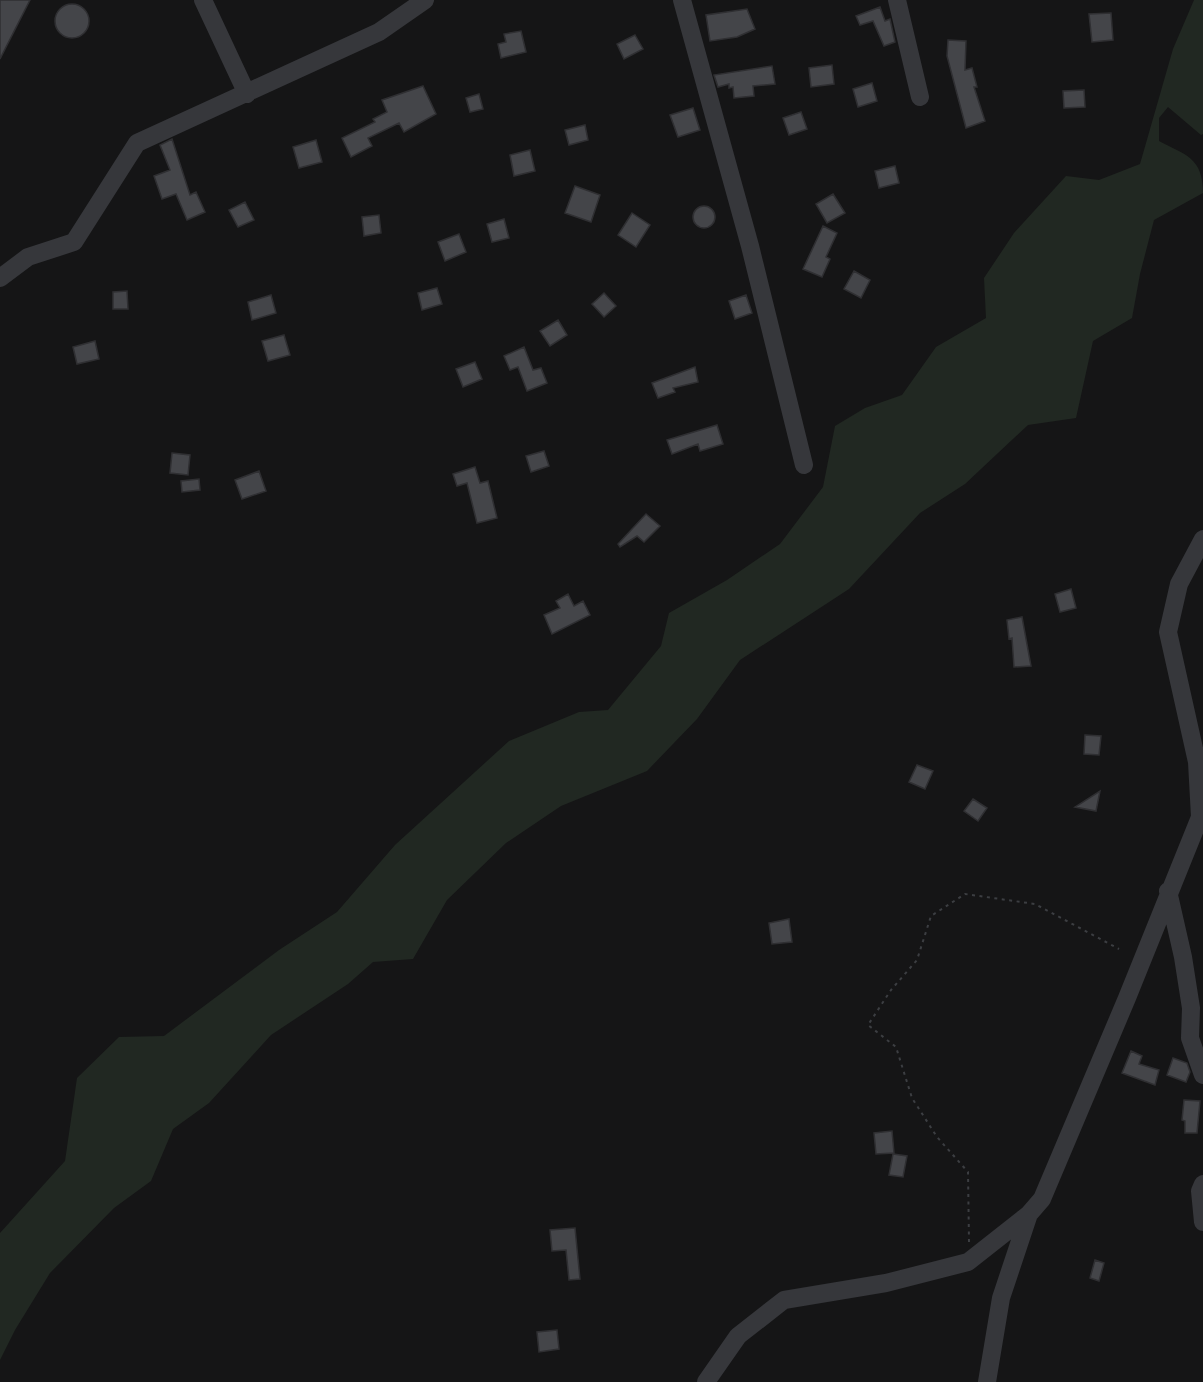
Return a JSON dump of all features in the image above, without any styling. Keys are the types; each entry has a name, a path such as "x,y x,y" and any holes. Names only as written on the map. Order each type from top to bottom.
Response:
{"street":[{"path":"203,0 247,94"},
{"path":"0,278 28,256 74,242 137,143 379,32 426,0"},
{"path":"682,0 750,246 804,465"},
{"path":"897,0 920,97"},
{"path":"706,1382 738,1336 784,1300 886,1283 968,1262 1029,1214 1042,1199 1200,817 1197,762 1168,632 1179,584 1203,539"},
{"path":"1168,891 1183,957 1191,1008 1190,1038 1203,1075"},
{"path":"1203,1184 1200,1191 1203,1222"},
{"path":"987,1382 1001,1298 1029,1214"}],"path":[{"path":"968,1262 968,1172 937,1137 912,1098 896,1047 868,1025 891,990 917,960 931,916 965,894 1035,904 1119,948"}],"shaded area":[{"path":"1194,0 1203,0 1203,134 1201,135 1168,107 1159,118 1159,141 1184,154 1196,164 1200,172 1203,193 1154,220 1140,274 1132,318 1093,341 1076,418 1028,425 965,484 920,513 849,589 740,660 697,719 647,771 561,806 506,843 447,900 413,959 373,962 348,984 271,1035 209,1103 173,1129 151,1181 114,1208 50,1273 15,1330 0,1360 0,1233 65,1161 77,1078 119,1037 164,1036 279,950 337,912 395,845 509,741 579,712 608,710 661,646 669,613 727,580 780,544 823,487 835,426 865,408 902,395 936,347 986,318 984,278 1014,233 1066,176 1099,180 1140,164 1173,49"}],"building":[{"path":"0,0 30,0 0,59"},
{"path":"72,4 84,9 89,21 84,33 72,38 60,33 55,21 60,9"},
{"path":"880,7 885,21 890,19 895,42 884,46 873,21 860,25 856,16"},
{"path":"747,9 755,29 737,37 710,41 706,15"},
{"path":"1111,13 1113,40 1092,42 1089,14"},
{"path":"521,31 526,52 501,58 498,44 506,42 504,34"},
{"path":"635,35 643,49 624,59 617,44"},
{"path":"948,40 966,41 965,70 972,68 977,87 974,87 985,121 966,128 947,56"},
{"path":"832,65 834,84 811,87 809,68"},
{"path":"772,66 775,84 753,86 754,96 734,98 733,87 729,88 729,84 718,87 714,75"},
{"path":"872,83 877,101 858,107 853,89"},
{"path":"423,86 436,114 404,132 399,123 368,138 372,146 351,157 342,138 375,122 373,119 387,112 382,100"},
{"path":"1084,90 1085,107 1064,108 1063,91"},
{"path":"479,94 483,109 470,112 466,98"},
{"path":"693,108 700,130 678,137 670,115"},
{"path":"801,112 807,129 789,135 783,118"},
{"path":"585,125 588,140 569,145 565,130"},
{"path":"172,139 190,195 196,192 205,212 187,220 176,194 162,199 154,176 170,170 160,145"},
{"path":"316,140 322,162 299,168 293,147"},
{"path":"530,150 535,171 514,176 510,155"},
{"path":"895,166 899,183 879,188 875,171"},
{"path":"575,186 600,195 591,222 565,213"},
{"path":"833,194 845,213 827,223 816,204"},
{"path":"245,202 254,220 238,227 229,210"},
{"path":"704,206 712,209 715,217 712,225 704,228 696,225 693,217 696,209"},
{"path":"632,213 650,225 636,247 618,235"},
{"path":"379,215 381,233 364,236 362,217"},
{"path":"504,219 509,238 492,242 487,224"},
{"path":"823,226 837,233 826,257 830,259 822,277 803,269"},
{"path":"459,234 466,252 445,261 438,242"},
{"path":"854,271 870,280 861,298 844,289"},
{"path":"437,288 442,304 422,310 418,293"},
{"path":"127,291 128,309 113,309 113,292"},
{"path":"604,293 616,306 604,317 592,304"},
{"path":"271,295 276,313 252,320 248,302"},
{"path":"746,295 752,313 735,319 729,301"},
{"path":"558,320 567,335 550,346 540,331"},
{"path":"284,335 290,355 268,361 262,341"},
{"path":"95,341 99,359 77,364 73,347"},
{"path":"524,347 533,370 541,368 547,383 527,391 518,367 510,370 504,356"},
{"path":"475,362 482,379 463,387 456,369"},
{"path":"695,367 698,382 673,388 675,392 658,398 652,383"},
{"path":"717,425 723,444 700,451 698,444 672,454 667,440"},
{"path":"544,451 549,466 531,472 526,456"},
{"path":"172,453 190,455 188,475 170,473"},
{"path":"475,467 480,483 488,481 497,518 477,523 467,483 457,486 453,474"},
{"path":"259,471 266,491 242,499 235,480"},
{"path":"199,479 200,490 182,492 181,481"},
{"path":"646,514 660,526 644,542 637,536 620,547 618,544"},
{"path":"1071,589 1076,608 1060,612 1055,594"},
{"path":"568,594 574,606 583,601 590,615 552,634 544,615 560,608 556,601"},
{"path":"1022,617 1031,666 1014,667 1012,638 1009,639 1007,620"},
{"path":"1085,735 1101,736 1099,755 1084,754"},
{"path":"917,765 933,771 925,789 909,782"},
{"path":"1100,791 1096,811 1075,807"},
{"path":"973,799 987,808 978,821 964,811"},
{"path":"789,919 792,942 772,944 769,923"},
{"path":"1131,1051 1142,1056 1139,1064 1159,1070 1155,1085 1122,1073"},
{"path":"1173,1058 1187,1063 1190,1072 1186,1082 1167,1075"},
{"path":"1184,1100 1200,1101 1197,1133 1185,1133 1185,1121 1182,1120"},
{"path":"892,1131 894,1153 876,1154 874,1133"},
{"path":"893,1154 907,1156 903,1177 889,1175"},
{"path":"575,1228 580,1279 569,1280 566,1250 552,1251 550,1230"},
{"path":"1095,1260 1104,1263 1099,1281 1090,1278"},
{"path":"557,1330 559,1349 539,1352 537,1332"}]}
